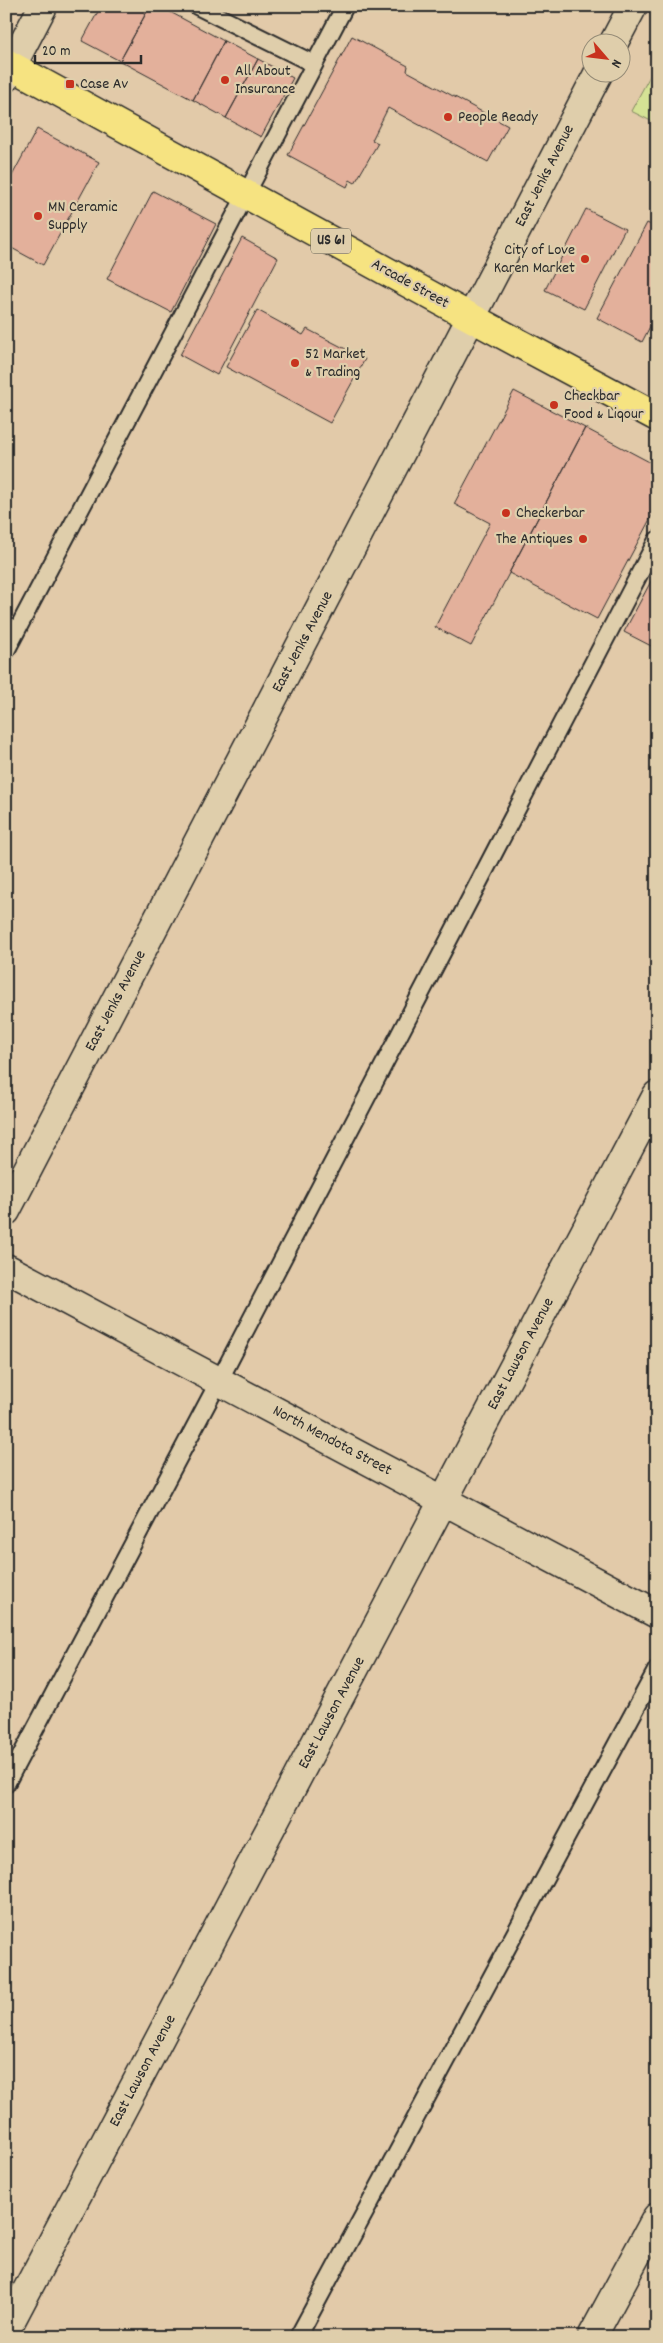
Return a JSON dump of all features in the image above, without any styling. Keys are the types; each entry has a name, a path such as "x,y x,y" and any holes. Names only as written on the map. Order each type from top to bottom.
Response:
{"main road":[{"name":"Arcade Street","path":"8,68 657,417"}],"street":[{"path":"8,68 43,6"},
{"path":"619,32 633,6"},
{"name":"East Jenks Avenue","path":"6,1211 594,82"},
{"name":"East Lawson Avenue","path":"6,2330 657,1095"},
{"name":"North Mendota Street","path":"6,1268 657,1614"},
{"path":"592,2337 657,2217"}],"lane":[{"path":"197,6 314,64"},
{"path":"6,651 247,195 344,6"},
{"path":"6,1784 219,1381 657,540"},
{"path":"298,2337 657,1669"}],"green space":[{"path":"657,63 657,124 631,111"}],"building":[{"path":"101,6 150,6 120,61 82,41"},
{"path":"150,6 159,6 224,41 193,100 120,61"},
{"name":"People Ready","path":"352,36 408,66 407,71 508,126 488,162 388,108 372,140 378,143 355,183 350,180 347,187 288,155"},
{"name":"All About Insurance","path":"224,41 258,59 226,118 193,100"},
{"path":"258,59 293,78 261,137 226,118"},
{"name":"MN Ceramic Supply","path":"37,129 99,162 43,265 6,245 6,187"},
{"path":"153,191 216,224 171,312 107,279"},
{"name":"City of Love Karen Market","path":"586,209 625,229 584,309 545,290"},
{"path":"647,223 657,228 657,313 642,342 597,318"},
{"path":"242,238 278,258 217,375 180,355"},
{"name":"52 Market & Trading","path":"257,310 303,335 307,329 365,359 330,423 226,367"},
{"name":"Checkerbar","path":"514,391 585,428 471,646 435,627 490,523 454,504"},
{"name":"The Antiques","path":"585,428 657,466 657,506 597,619 509,573"},
{"path":"657,570 657,649 624,632"}],"place":[{"name":"All About Insurance","path":"225,80"},
{"name":"Case Av","path":"70,84"},
{"name":"People Ready","path":"448,117"},
{"name":"MN Ceramic Supply","path":"38,216"},
{"name":"City of Love Karen Market","path":"585,259"},
{"name":"52 Market & Trading","path":"295,363"},
{"name":"Checkbar Food & Liqour","path":"554,405"},
{"name":"Checkerbar","path":"506,513"},
{"name":"The Antiques","path":"583,539"}]}
